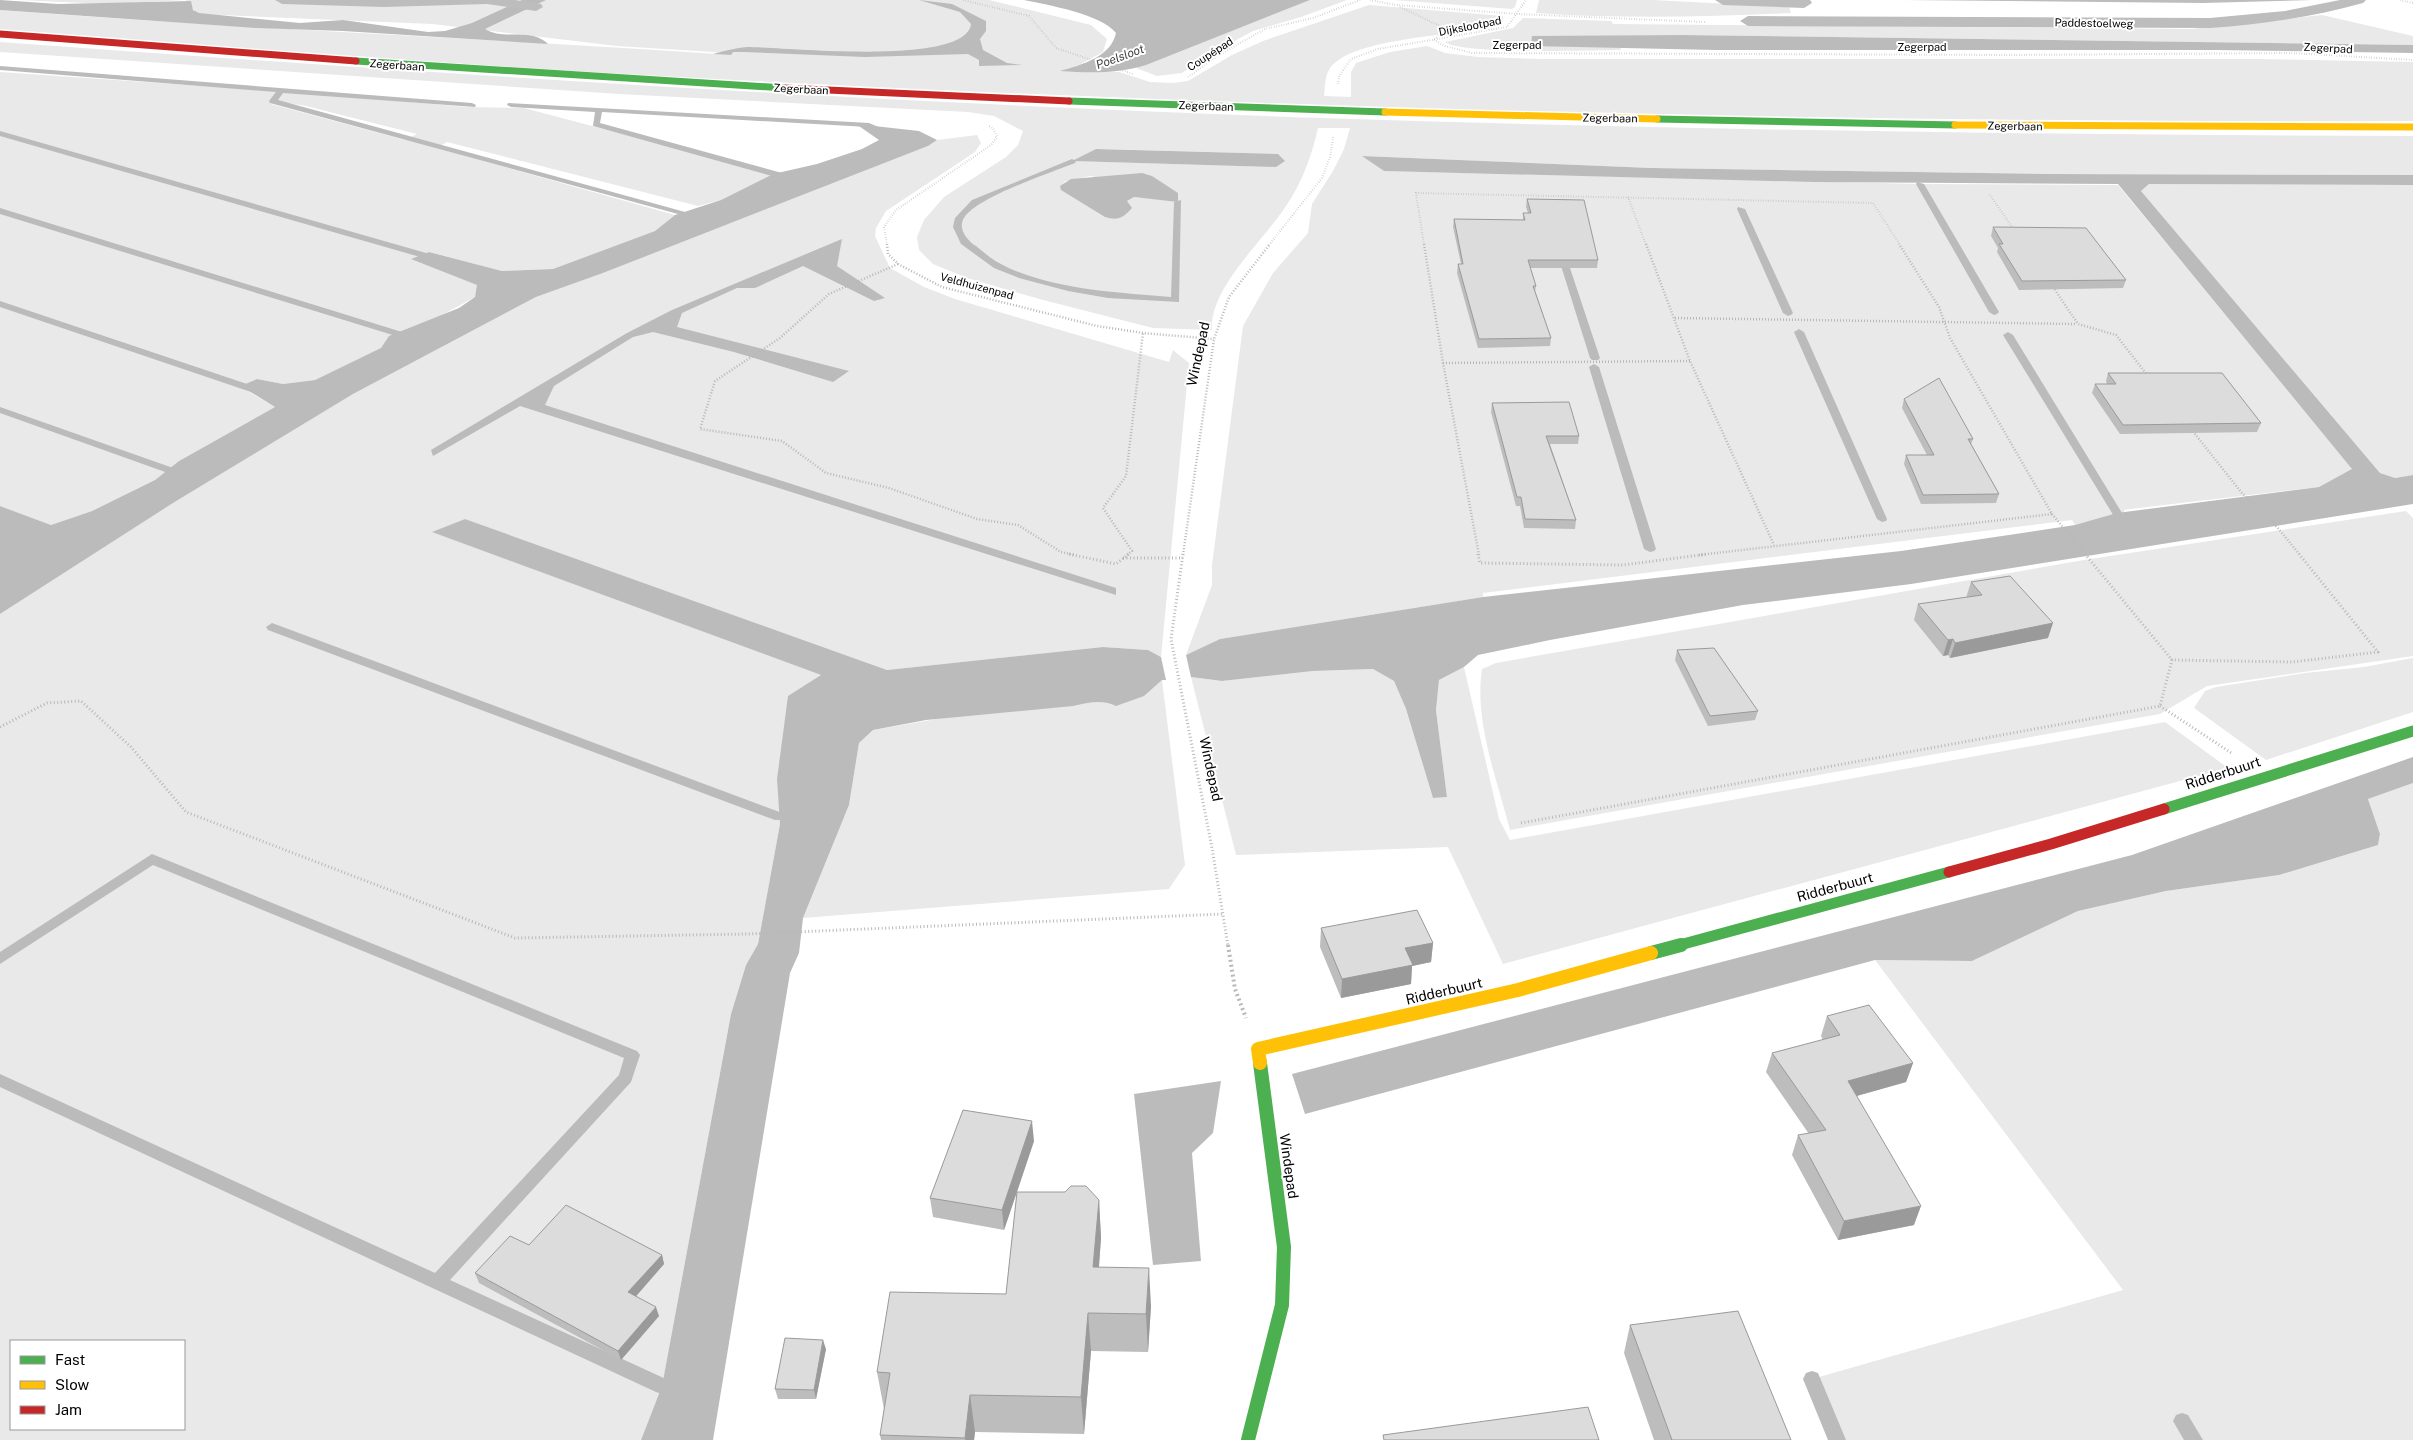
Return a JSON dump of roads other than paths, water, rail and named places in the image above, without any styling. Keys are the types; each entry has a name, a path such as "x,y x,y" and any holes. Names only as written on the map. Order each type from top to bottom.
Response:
{"main road":[{"name":"Zegerbaan","path":"0,34 192,50 642,80 1215,107 1768,122 2196,128 2413,127"},
{"name":"Ridderbuurt","path":"1258,1049 1518,990 2051,844 2413,731"},
{"name":"Windepad","path":"1248,1440 1282,1305 1284,1247 1278,1189 1258,1049"}],"street":[{"path":"1723,0 1818,2 1828,20"},
{"name":"Paddestoelweg","path":"1748,21 1828,20 2157,24 2219,21 2288,14 2358,0"},
{"path":"1934,5 1946,22"}],"lane":[{"path":"282,0 384,3 486,0 536,7"}],"water":[{"path":"0,0 58,4 191,1 193,10 199,13 300,23 343,20 428,32 445,31 472,23 522,0 546,0 485,29 500,34 534,36 548,44 343,31 257,28 0,10"},
{"path":"919,0 952,4 986,21 986,31 980,39 983,50 1007,63 1022,65 979,66 979,60 968,54 865,57 744,52 733,52 731,55 713,54 747,47 871,52 907,50 939,46 961,37 971,24 960,12"},
{"name":"Poelsloot","path":"1024,0 1310,0 1146,65 1124,70 1092,72 1060,71 1086,63 1102,54 1113,41 1116,33 1109,26 1087,16"},
{"path":"1682,35 2413,45 2413,53 2216,50 1716,50 1531,46 1532,36"},
{"path":"856,124 919,131 937,140 928,146 603,273 536,297 353,394 173,503 0,614 0,506 51,525 92,511 155,480 179,461 275,407 241,386 257,379 283,384 315,380 381,348 389,336 459,308 475,297 477,285 411,259 429,252 502,271 553,269 655,231 675,215 721,200 773,174 817,164 862,149 879,140"},
{"path":"1096,149 1278,154 1285,161 1276,167 1072,161"},
{"path":"1362,156 1651,168 2045,174 2413,175 2413,185 2149,184 2141,191 2380,473 2395,478 2413,475 2413,504 1911,584 1743,605 1478,655 1464,667 1439,680 1436,710 1447,797 1433,798 1406,709 1394,681 1373,669 1313,671 1222,681 1191,677 1186,655 1220,639 1483,597 1901,551 2075,525 2117,513 2319,487 2352,469 2118,184 1814,182 1384,171"},
{"path":"1142,173 1152,176 1178,193 1178,202 1134,197 1127,201 1132,208 1117,219 1105,217 1061,190 1060,186 1071,179"},
{"path":"842,239 837,266 885,298 874,301 803,266 755,288 737,288 682,313 677,327 849,371 833,382 734,352 653,332 633,337 554,386 545,405 1116,588 1116,595 520,406 433,456 431,450 627,333 672,310"},
{"path":"465,519 887,670 1103,647 1148,650 1161,657 1166,680 1162,680 1144,696 1116,706 1094,702 1073,706 926,720 873,730 859,743 849,805 803,918 799,953 790,973 713,1440 641,1440 662,1386 731,1014 746,965 758,944 780,824 777,779 788,696 821,675 432,532"},
{"path":"2413,757 2413,783 2368,799 2380,834 2378,845 2279,875 2166,891 2078,911 1972,961 1875,960 1305,1114 1292,1074 2132,855"},
{"path":"1221,1081 1213,1133 1192,1153 1201,1261 1153,1265 1134,1094"}],"waterway":[{"path":"0,68 281,90"},
{"path":"281,90 472,105"},
{"path":"281,90 273,101 692,215"},
{"path":"511,105 869,125 884,131"},
{"path":"599,110 596,124 790,178"},
{"path":"0,133 437,259"},
{"path":"1072,161 975,202 959,218 957,227 964,242 997,266 1022,276 1068,288 1108,295 1176,300 1178,202"},
{"path":"1920,184 1994,312"},
{"path":"1741,209 1788,313"},
{"path":"0,211 399,334"},
{"path":"1561,253 1595,358"},
{"path":"0,304 258,391"},
{"path":"1799,332 1882,519"},
{"path":"2008,335 2117,513"},
{"path":"1594,367 1650,549"},
{"path":"0,410 172,471"},
{"path":"272,627 780,817"},
{"path":"0,959 152,859 632,1055 626,1078 437,1282"},
{"path":"0,1080 437,1282"},
{"path":"437,1282 662,1386"},
{"path":"1812,1379 1837,1440"},
{"path":"2182,1421 2194,1440"}]}
